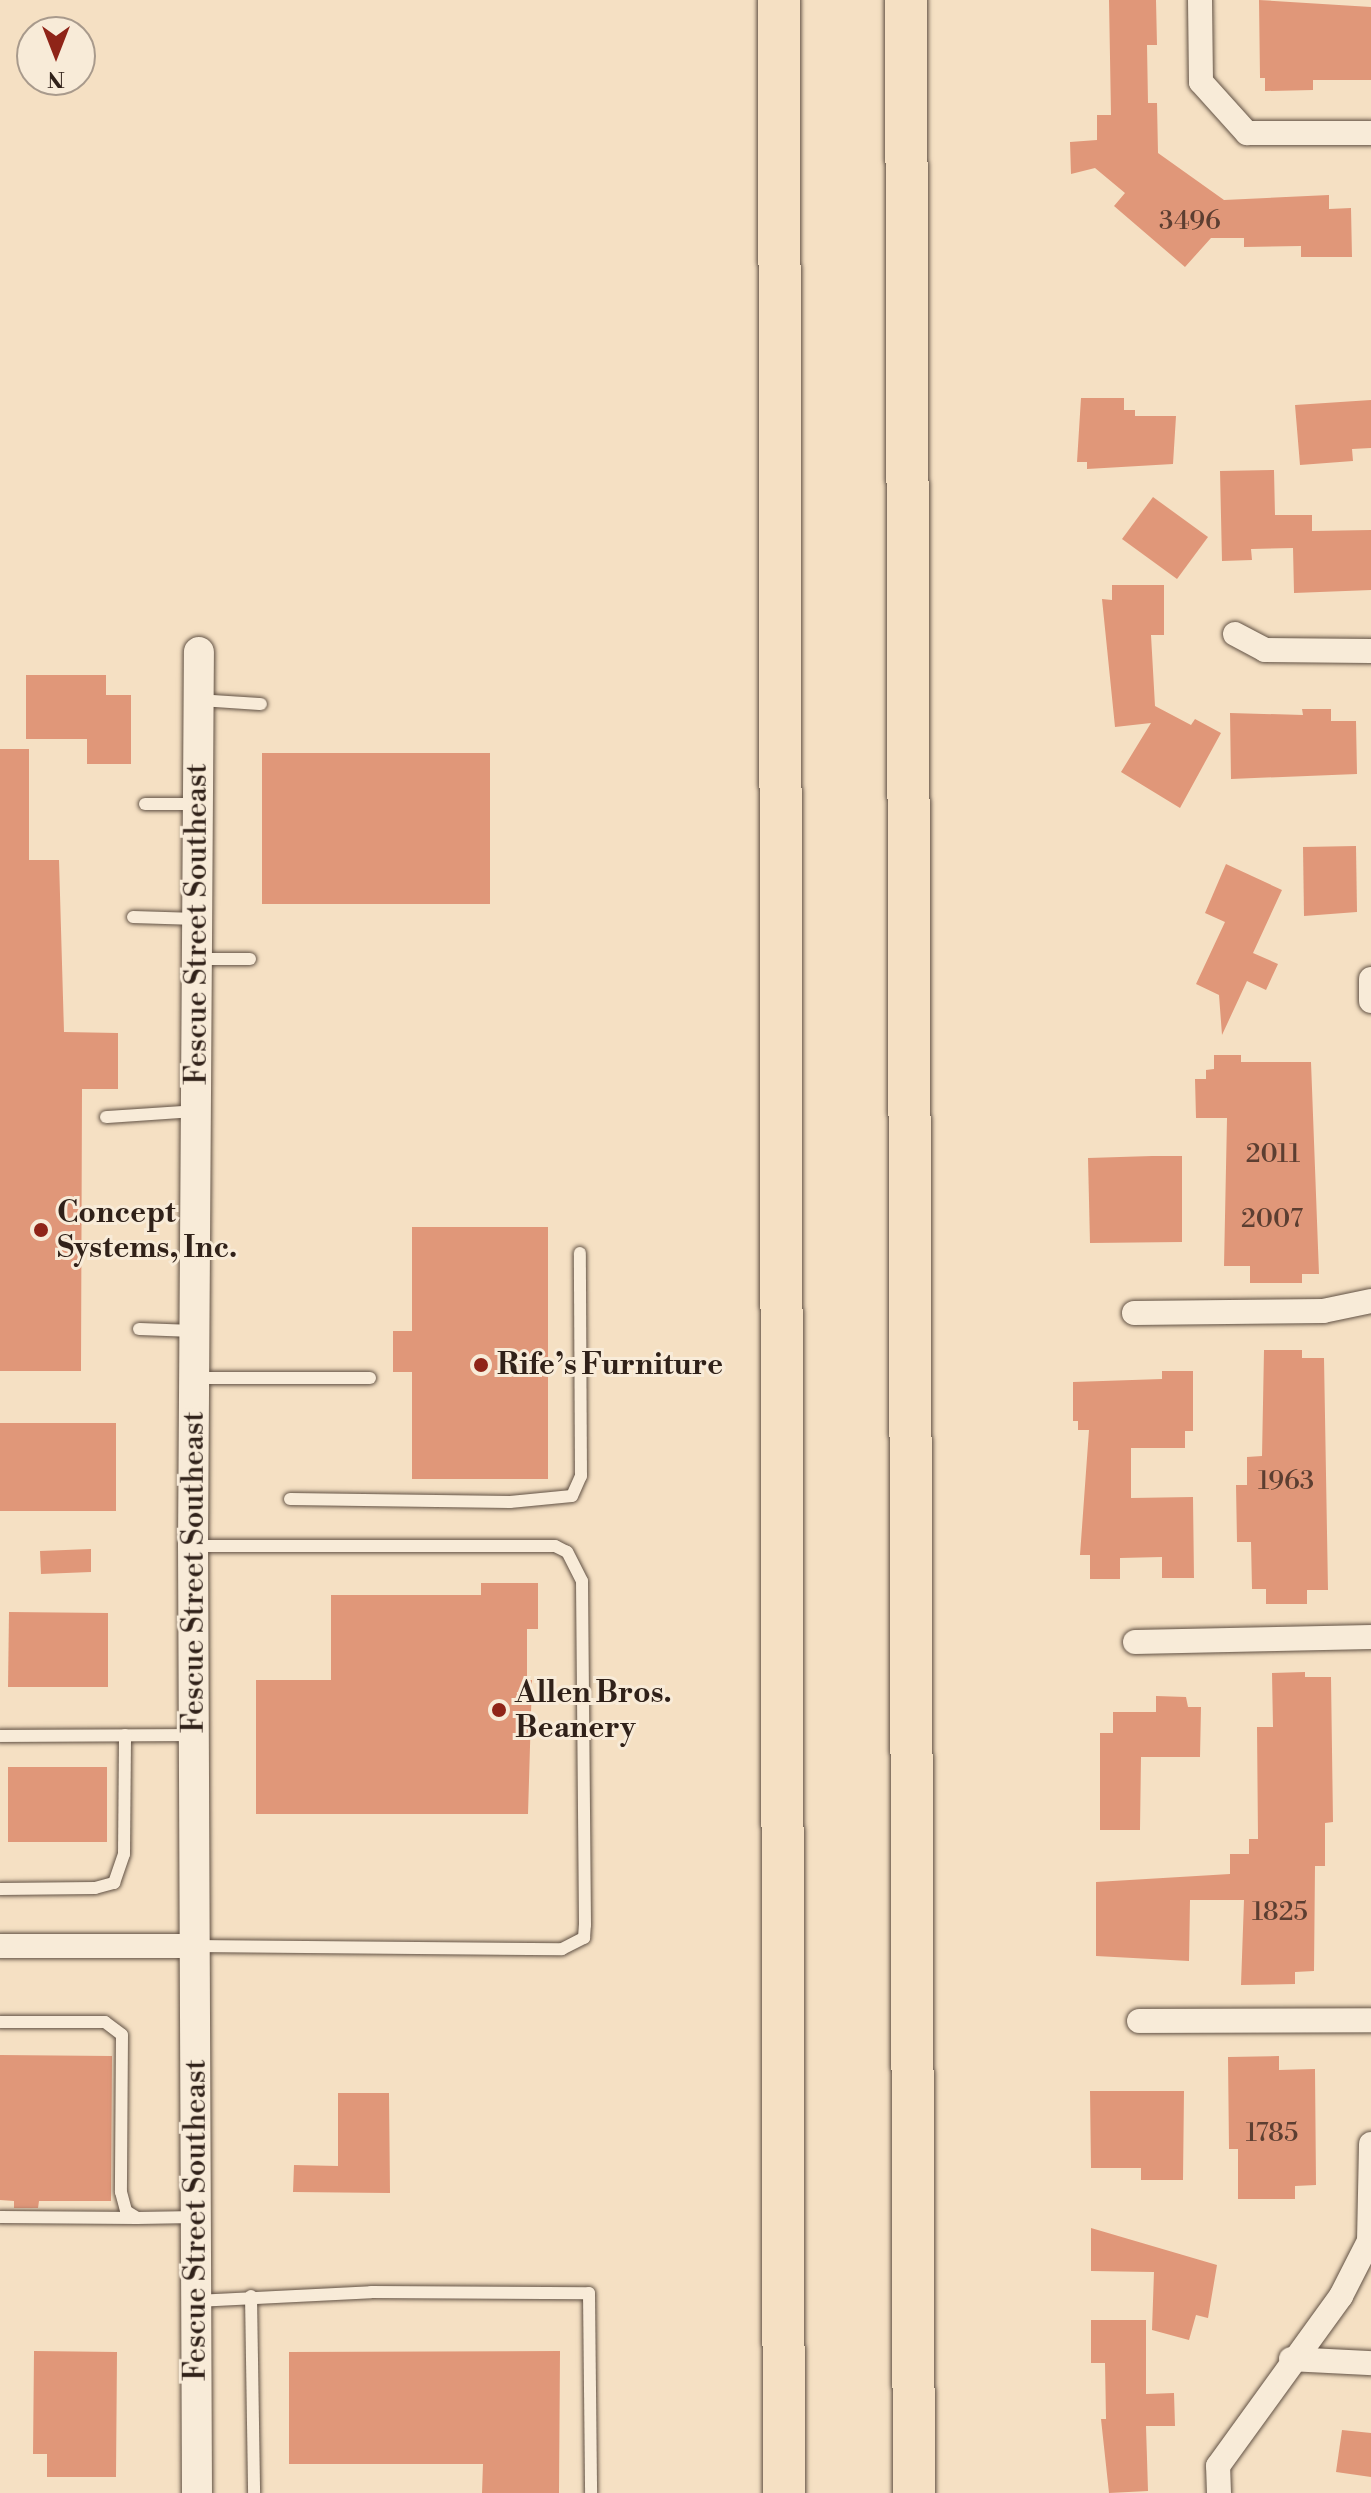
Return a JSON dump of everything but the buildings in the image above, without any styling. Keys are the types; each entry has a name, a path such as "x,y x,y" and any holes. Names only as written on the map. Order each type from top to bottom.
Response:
{"highway":[{"path":"779,0 784,2493"},
{"path":"906,0 914,2493"},
{"path":"915,2378 925,2493"}],"street":[{"path":"1200,0 1201,82 1247,133 1371,133"},
{"path":"1235,634 1265,650 1371,651"},
{"name":"Fescue Street Southeast","path":"197,2493 193,1546 199,652"},
{"path":"1371,979 1371,1001"},
{"path":"1134,1313 1323,1311 1371,1301"},
{"path":"1135,1642 1371,1637"},
{"path":"0,1946 194,1946"},
{"path":"1139,2021 1371,2020"},
{"path":"1219,2493 1218,2466 1291,2359 1341,2296 1369,2241 1371,2144"},
{"path":"1291,2359 1371,2363"}],"lane":[{"path":"199,700 261,704"},
{"path":"145,804 198,804"},
{"path":"133,917 197,919"},
{"path":"197,959 250,959"},
{"path":"106,1117 196,1111"},
{"path":"290,1499 510,1502 572,1496 581,1476 580,1253"},
{"path":"139,1329 194,1331"},
{"path":"194,1378 370,1378"},
{"path":"193,1546 555,1546 567,1552 582,1581 585,1925 584,1938 562,1949 194,1946"},
{"path":"0,1889 95,1888 114,1883 124,1854 125,1735"},
{"path":"0,1736 193,1735"},
{"path":"0,2022 105,2022 122,2035 121,2192 126,2211 137,2218"},
{"path":"0,2217 196,2217"},
{"path":"196,2301 251,2296 589,2293 591,2493"},
{"path":"251,2296 254,2493"}],"place":[{"name":"Concept Systems, Inc.","path":"41,1230"},
{"name":"Rife’s Furniture","path":"481,1365"},
{"name":"Allen Bros. Beanery","path":"499,1710"}]}
